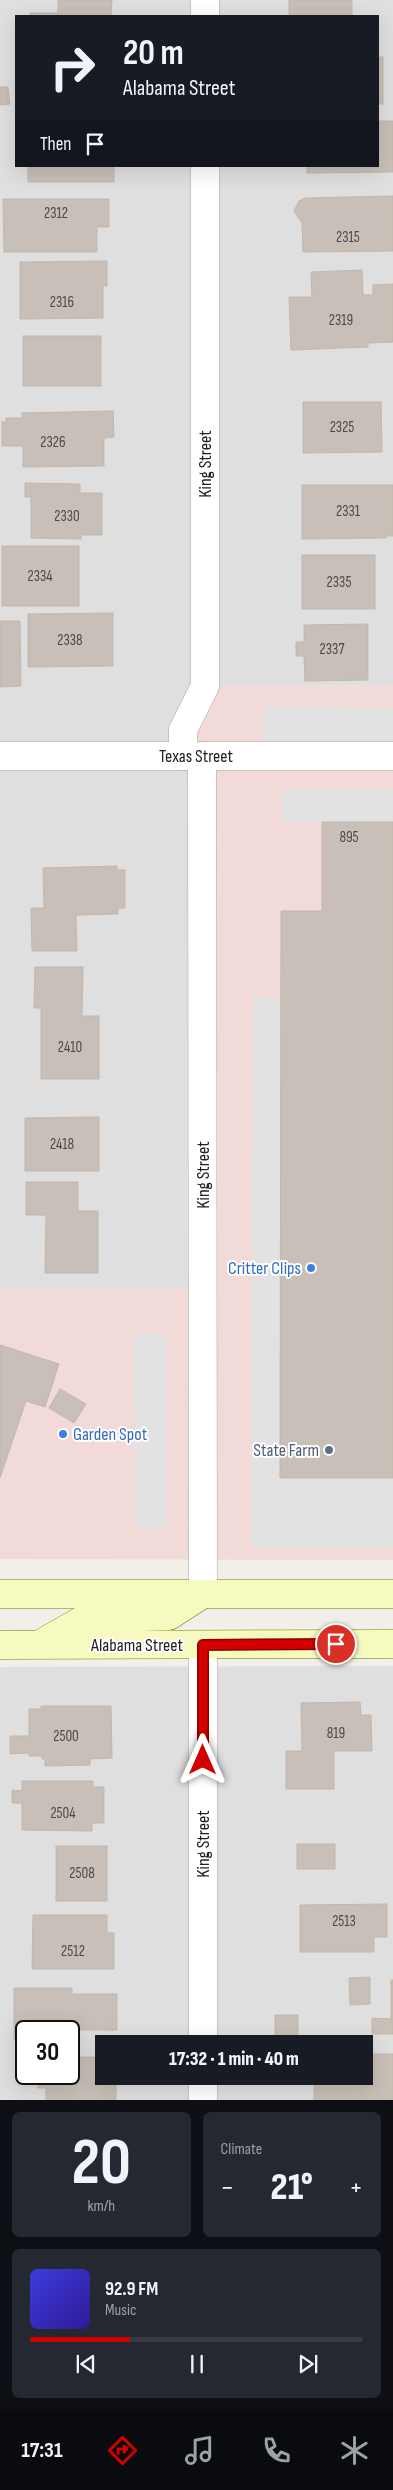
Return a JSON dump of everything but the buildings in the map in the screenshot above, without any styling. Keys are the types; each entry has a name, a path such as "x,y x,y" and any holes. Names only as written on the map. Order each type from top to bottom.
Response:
{"main road":[{"path":"0,1594 393,1594"},
{"path":"39,1645 84,1619 169,1616 203,1594"},
{"name":"Alabama Street","path":"0,1645 393,1644"}],"street":[{"path":"206,0 206,15"},
{"name":"King Street","path":"203,1594 192,756 182,730 206,686 206,167"},
{"name":"Texas Street","path":"0,756 393,756"},
{"name":"King Street","path":"203,1645 203,2035"},
{"path":"203,2085 203,2100"}],"shaded area":[{"path":"0,0 393,0 393,685 206,686 202,756 203,1289 0,1289"},
{"path":"393,685 393,1560 0,1559 0,1289 203,1289 202,756 183,756 205,686"},
{"path":"263,707 393,708 393,743 263,742"},
{"path":"282,790 393,790 393,822 282,822"},
{"path":"253,997 281,997 280,1477 393,1478 393,1548 251,1548"},
{"path":"134,1334 166,1334 166,1529 135,1529"},
{"path":"393,1666 393,2100 0,2100 0,1667"}],"place":[{"name":"Critter Clips","path":"311,1268"},
{"name":"Garden Spot","path":"63,1434"},
{"name":"State Farm","path":"329,1450"}],"route":[{"path":"203,1760 203,1645 336,1644"}]}
